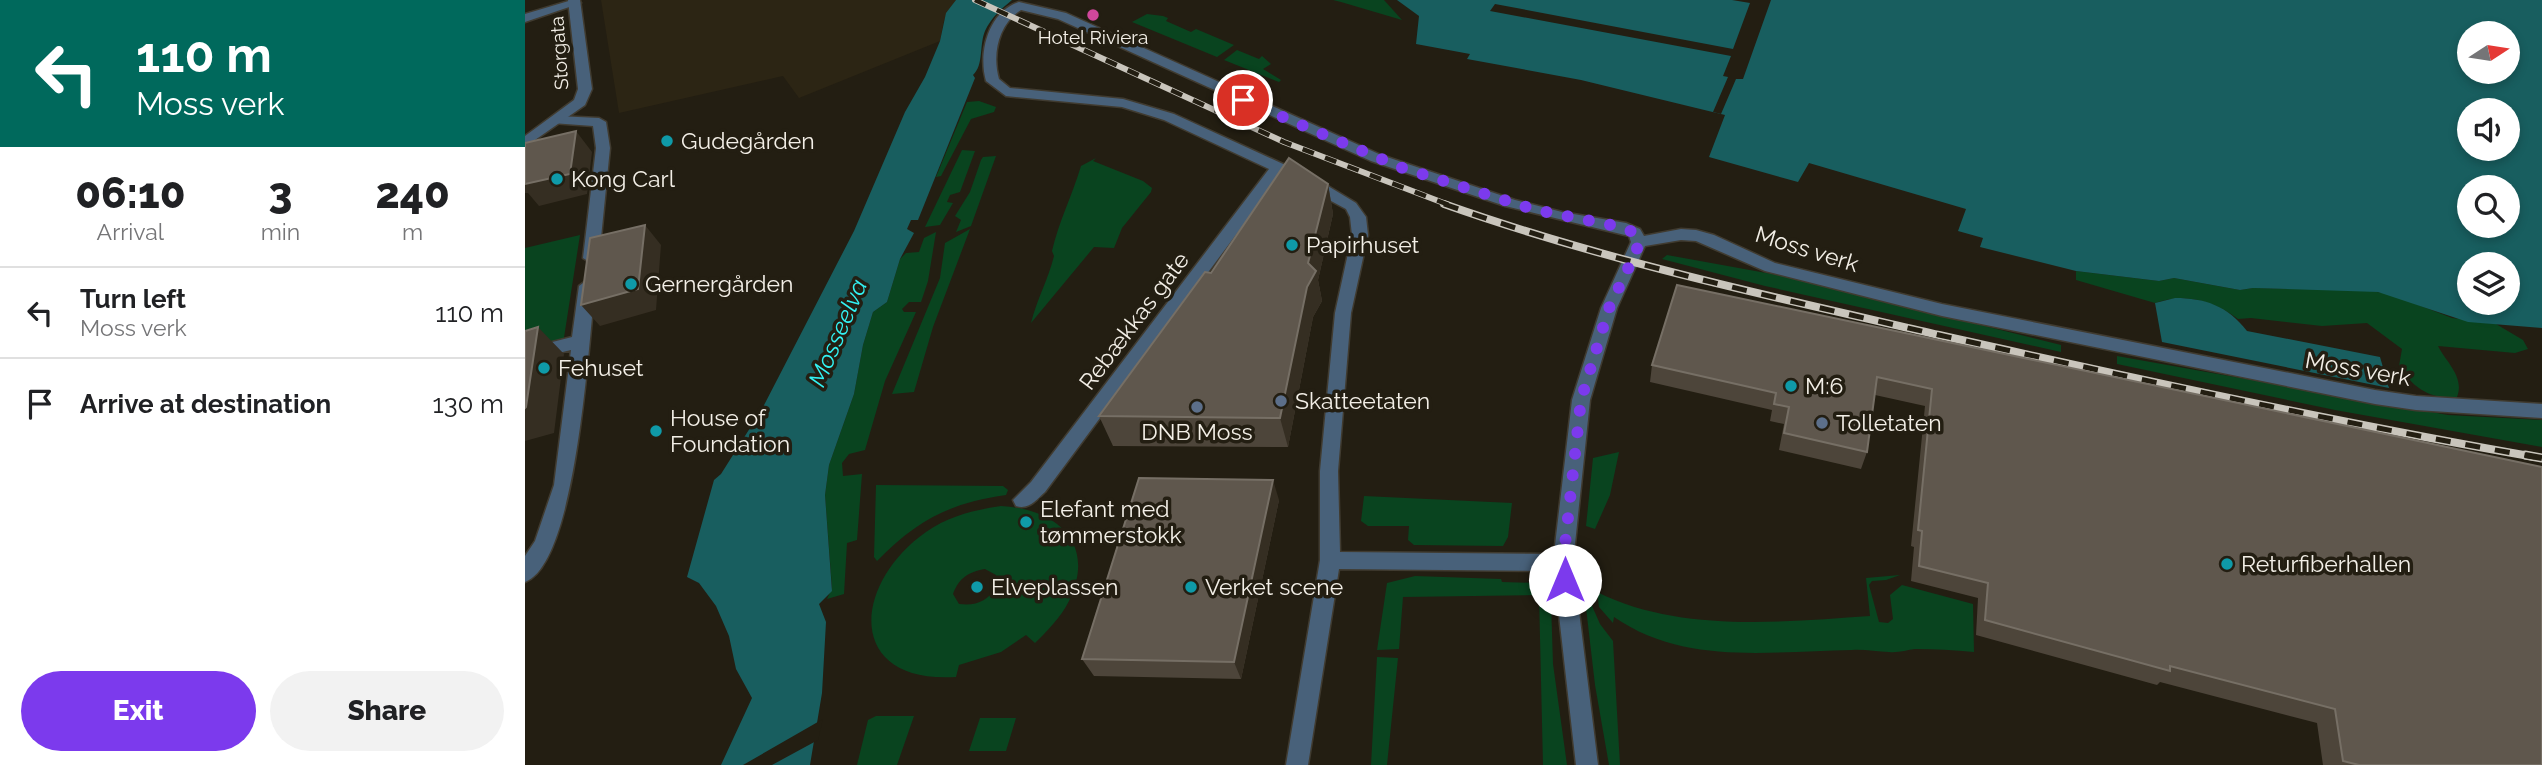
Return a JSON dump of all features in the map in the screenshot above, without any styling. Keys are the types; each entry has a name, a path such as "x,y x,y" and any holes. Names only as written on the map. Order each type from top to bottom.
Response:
{"street":[{"path":"525,18 574,1"},
{"name":"Storgata","path":"557,120 580,102 585,89 574,1"},
{"path":"1297,765 1330,560 1329,471 1343,313 1360,235 1358,217 1351,206 1314,183 1213,135 1138,106 1006,92 992,79 994,36 1009,12 1019,6 1042,9 1062,16 1376,158 1510,203 1621,227 1635,233 1639,242 1609,308 1581,400 1563,563 1587,765"},
{"path":"525,144 557,120 599,122 602,160 558,505 544,544 525,573"},
{"name":"Rebækkas gate","path":"1023,500 1038,487 1278,167"},
{"name":"Moss verk","path":"1639,242 1689,233 1714,238 1748,259 1771,267 1943,310 2375,397 2416,403 2542,411"},
{"path":"525,355 578,342"},
{"path":"1330,560 1563,563"}],"shaded area":[{"path":"601,0 956,0 944,20 940,41 799,98 783,76 619,113"}],"green space":[{"path":"1333,0 1384,0 1402,20 1341,2"},
{"path":"1147,14 1163,16 1168,18 1166,21 1191,32 1196,29 1234,45 1217,57 1132,22"},
{"path":"1237,50 1259,59 1262,56 1271,64 1263,69 1281,80 1279,82 1224,60"},
{"path":"979,101 996,107 994,112 971,119 941,176 936,177 967,102"},
{"path":"962,150 975,151 960,192 950,195 947,202 953,203 940,225 925,227"},
{"path":"996,156 971,226 956,232 961,220 955,216 970,192 981,160 983,157"},
{"path":"1096,158 1093,161 1143,181 1152,188 1151,192 1122,228 1114,248 1094,247 1031,323 1052,265 1052,251 1058,229 1081,166"},
{"path":"970,229 933,327 914,392 892,394 940,278 945,243"},
{"path":"936,232 928,281 921,302 909,302 902,309 904,312 916,312 885,381 865,450 849,454 842,463 843,476 862,474 857,540 847,543 844,594 827,599 832,588 825,495 829,465 854,394 863,345 873,312 887,302 900,259 906,253 919,252 924,238"},
{"path":"580,235 563,344 525,353 525,248"},
{"path":"1667,255 1783,276 2061,345 2061,352 1765,286 1662,259"},
{"path":"2076,271 2159,281 2174,278 2240,290 2364,290 2390,294 2452,318 2496,324 2523,340 2528,349 2515,353 2438,346 2459,383 2457,397 2439,397 2423,391 2410,381 2399,366 2402,349 2367,323 2322,326 2238,319 2219,307 2199,300 2177,298 2155,303 2076,280"},
{"path":"2117,356 2448,415 2542,420 2542,447 2335,410 2117,364"},
{"path":"1619,452 1610,495 1595,529 1586,526 1593,458"},
{"path":"876,485 1003,486 1008,490 1006,495 968,503 935,516 906,535 877,561 874,557"},
{"path":"1364,496 1512,503 1508,537 1503,546 1414,545 1408,540 1409,526 1368,526 1361,521"},
{"path":"1001,506 1039,514 1055,522 1075,546 1078,562 1076,580 1066,607 1035,643 1026,635 1001,652 959,665 956,677 920,675 894,665 878,648 872,627 874,603 884,578 901,553 935,526 971,512","holes":["985,569 996,575 997,587 989,596 976,603 959,604 953,594 965,577"]},
{"path":"1900,575 1872,581 1869,585 1879,622 1888,623 1893,619 1890,595 1902,585 1973,604 1974,652 1915,649 1892,652 1857,650 1760,653 1699,649 1641,633 1614,617 1613,623 1599,607 1597,592 1662,614 1696,619 1731,622 1801,621 1870,616 1866,578"},
{"path":"1415,576 1540,583 1551,601 1553,664 1567,765 1543,765 1539,595 1403,597 1399,649 1377,650 1387,583"},
{"path":"1585,599 1589,599 1600,624 1613,641 1620,765 1609,765 1595,685"},
{"path":"1377,657 1398,658 1387,765 1371,765"},
{"path":"876,716 914,716 897,765 857,765 868,720"},
{"path":"980,718 1016,718 1006,751 969,751"}],"water":[{"name":"Mosseelva","path":"956,0 1012,0 990,22 985,31 979,66 973,75 975,78 918,220 911,220 907,229 914,233 900,259 887,302 873,312 863,345 854,394 829,465 825,495 832,591 819,604 826,622 822,693 810,765 721,765 752,698 736,669 729,636 716,606 699,583 687,577 714,480 721,474 762,409 854,231 905,112 925,77 940,41 946,13"},
{"path":"1397,0 2542,0 2542,328 2468,322 2378,292 2253,288 2240,290 2174,278 2159,281 2076,271 1980,247 1983,238 1958,231 1966,209 1809,163 1798,182 1709,157 1725,115 1581,80 1467,59 1470,54 1416,44 1419,16"},
{"path":"2175,298 2215,305 2232,315 2247,331 2380,357 2389,388 2162,342 2155,303"}],"pier":[{"path":"1732,0 1771,0 1743,79 1736,79 1721,114 1713,112 1728,77 1723,76 1731,56 1490,11 1495,4 1733,49 1750,3"},
{"path":"823,719 818,740 772,765 743,765"}],"building":[{"path":"576,131 570,174 525,184 525,143"},
{"path":"1289,158 1328,184 1308,263 1316,271 1307,287 1280,418 1099,416 1205,272 1211,273"},
{"path":"645,225 638,289 581,305 590,238"},
{"name":"Returfiberhallen","path":"1677,285 2542,467 2542,765 2359,765 2343,761 2335,709 2170,666 2170,671 1985,620 1988,583 1919,566 1922,531 1918,530 1932,389 1877,377 1867,452 1784,433 1789,407 1774,404 1776,393 1652,365"},
{"path":"538,327 526,407 525,408 525,331"},
{"name":"Verket scene","path":"1139,478 1273,480 1234,662 1082,659"}],"railway":[{"path":"975,0 1284,142 1449,205"},
{"path":"1444,204 1566,243 1814,307 2236,399 2535,457"},
{"path":"2525,455 2542,458"}],"place":[{"name":"Hotel Riviera","path":"1093,15"},
{"name":"Gudegården","path":"667,141"},
{"name":"Kong Carl","path":"557,179"},
{"name":"Papirhuset","path":"1292,245"},
{"name":"Gernergården","path":"631,284"},
{"name":"Fehuset","path":"544,368"},
{"name":"M:6","path":"1791,386"},
{"name":"Skatteetaten","path":"1281,401"},
{"name":"DNB Moss","path":"1197,407"},
{"name":"Tolletaten","path":"1822,423"},
{"name":"House of Foundation","path":"656,431"},
{"name":"Elefant med tømmerstokk","path":"1026,522"},
{"name":"Returfiberhallen","path":"2227,564"},
{"name":"Elveplassen","path":"977,587"},
{"name":"Verket scene","path":"1191,587"}],"route":[{"path":"1243,100 1400,167 1510,203 1562,217 1621,227 1635,233 1639,242 1636,252 1609,308 1581,400 1563,563 1565,580"}]}
